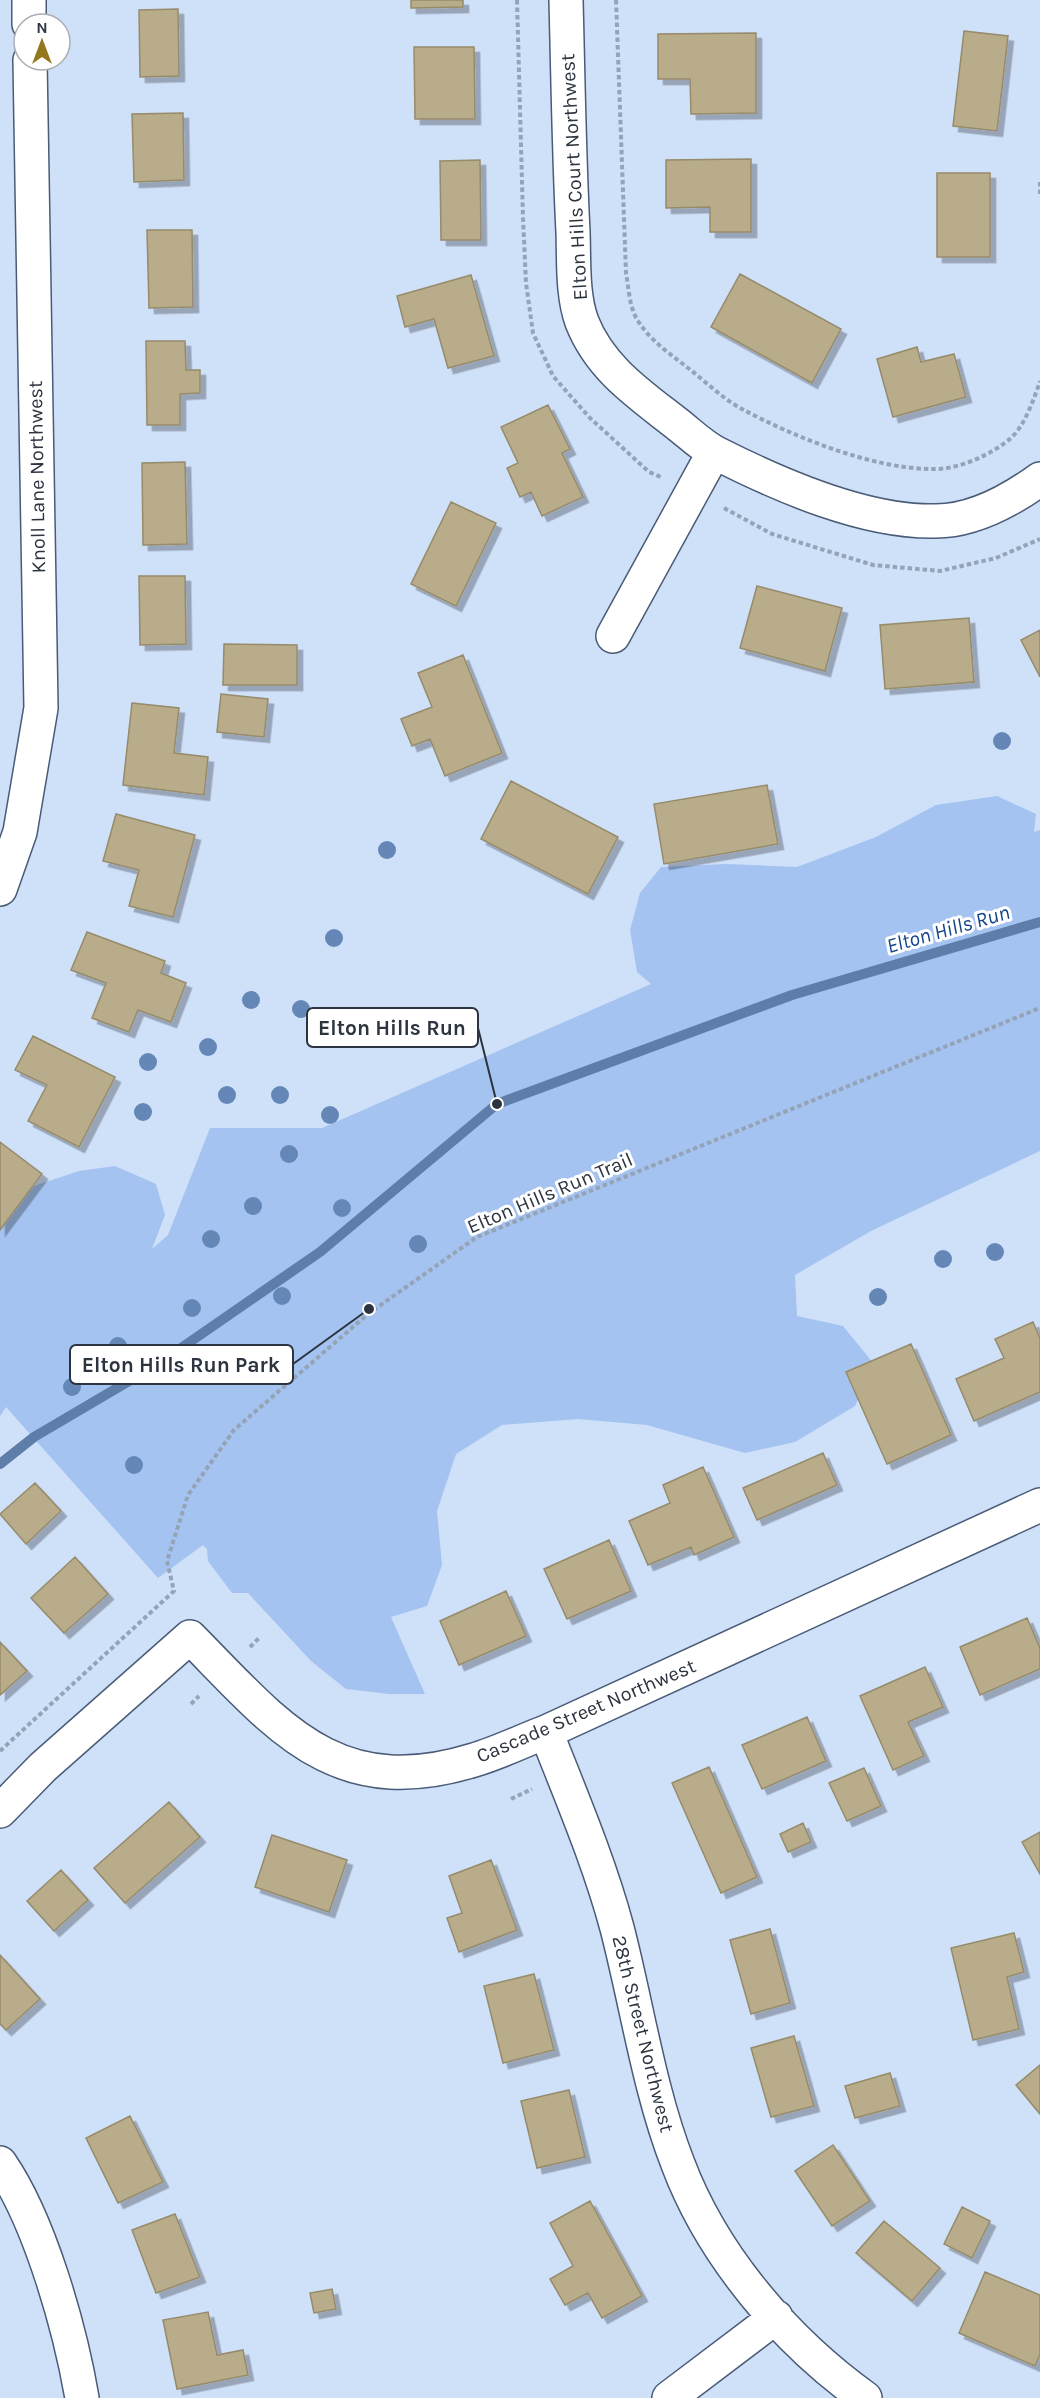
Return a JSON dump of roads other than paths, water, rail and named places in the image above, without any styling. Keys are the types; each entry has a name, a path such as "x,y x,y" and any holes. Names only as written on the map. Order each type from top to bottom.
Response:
{"street":[{"name":"Elton Hills Court Northwest","path":"566,0 575,278 581,319 594,349 624,383 714,452 813,495 883,516 937,521 981,512 1018,495 1040,479"},
{"name":"Knoll Lane Northwest","path":"0,889 20,832 41,708 30,72"},
{"path":"613,636 714,452"},
{"name":"Cascade Street Northwest","path":"0,1811 43,1767 190,1637 269,1717 307,1747 345,1765 377,1772 406,1773 442,1768 474,1760 546,1732 1040,1505"},
{"name":"28th Street Northwest","path":"546,1732 598,1866 616,1925 663,2116 678,2164 708,2227 730,2262 776,2317 826,2370 865,2398"},
{"path":"0,2163 30,2223 54,2286 75,2361 82,2398"},
{"path":"669,2398 776,2317"}],"waterway":[{"name":"Elton Hills Run","path":"0,1464 34,1437 158,1364 320,1252 497,1104 792,995 1040,922"}],"place":[{"name":"Elton Hills Run","path":"497,1104"},
{"name":"Elton Hills Run Park","path":"369,1309"}]}
